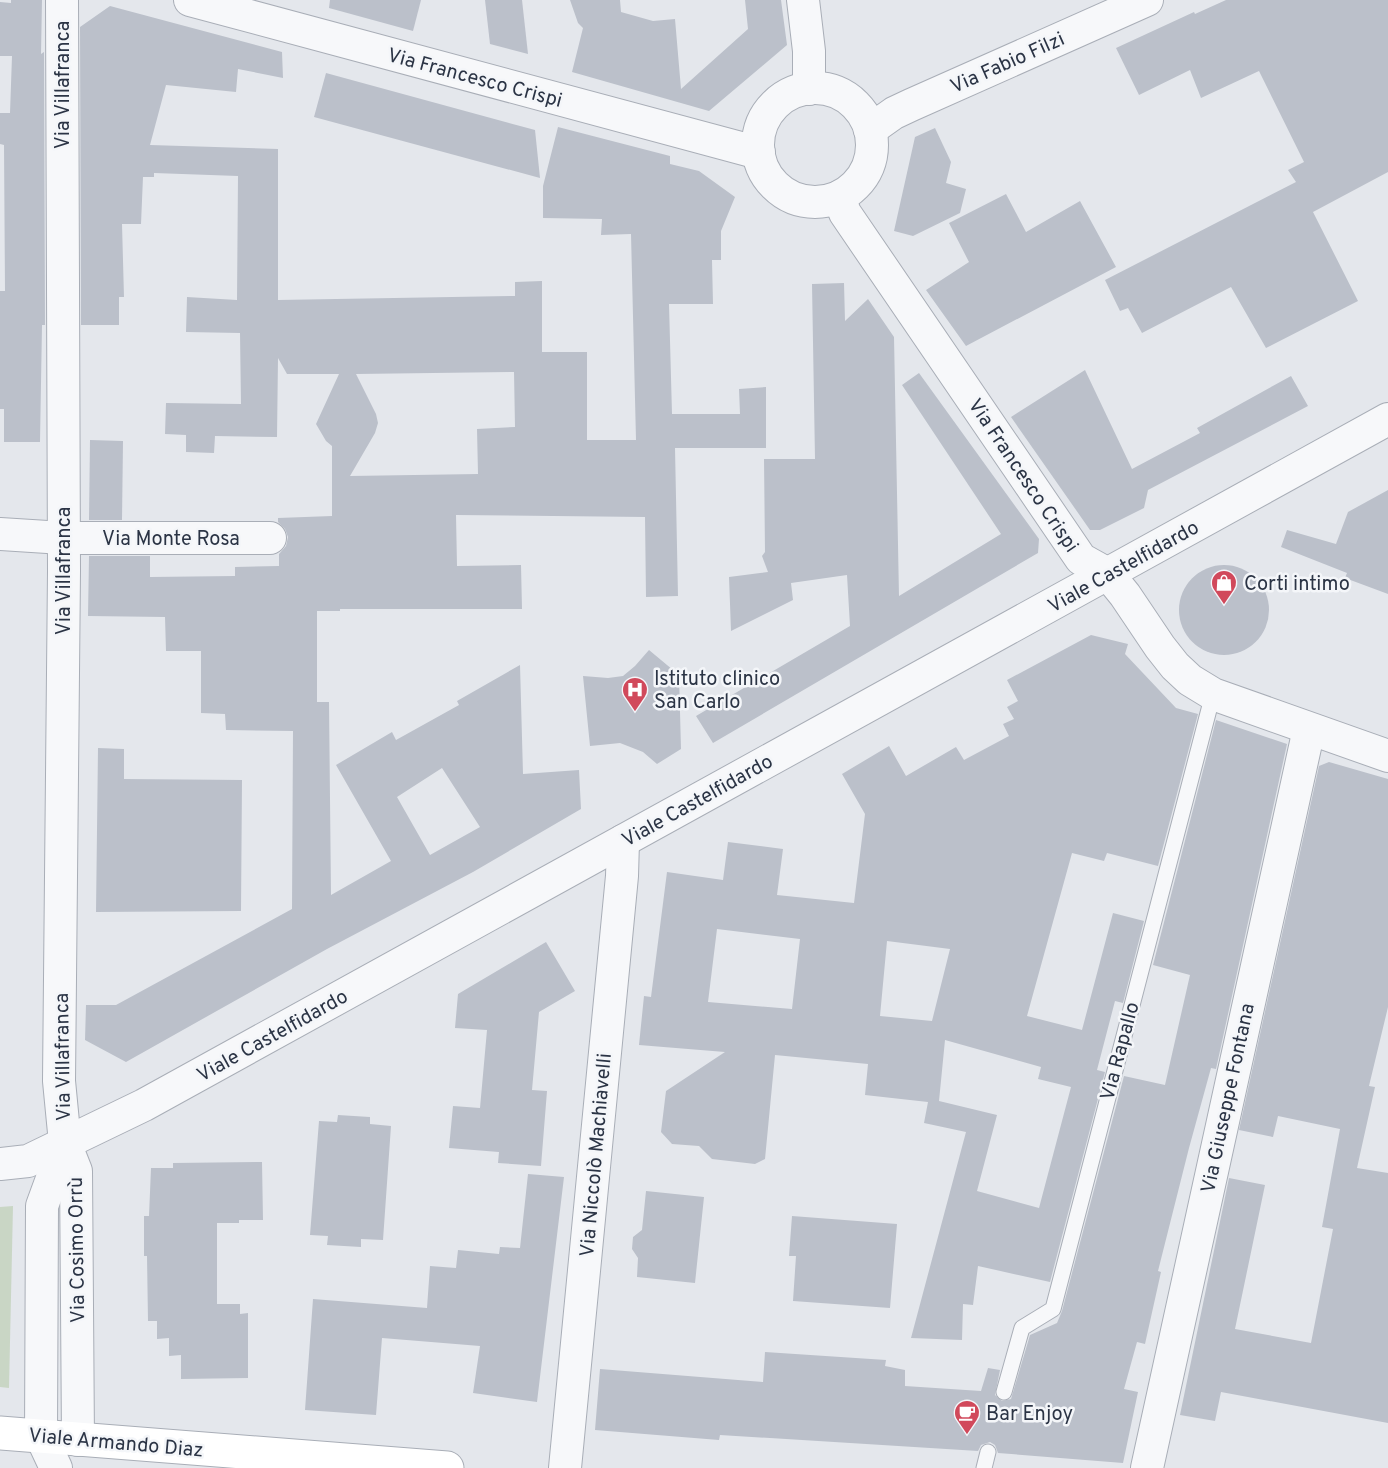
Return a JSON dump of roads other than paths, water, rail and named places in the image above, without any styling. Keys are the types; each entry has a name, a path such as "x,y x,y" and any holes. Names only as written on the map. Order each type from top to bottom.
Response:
{"main road":[{"name":"Viale Armando Diaz","path":"0,1433 447,1468"}],"street":[{"name":"Via Villafranca","path":"62,0 63,538 59,1081 64,1143"},
{"name":"Via Francesco Crispi","path":"190,0 759,153"},
{"path":"803,0 809,51 809,89"},
{"name":"Via Fabio Filzi","path":"870,130 894,113 911,105 1147,0"},
{"path":"819,88 839,93 862,112 870,130 872,150 867,170 856,186 839,197 820,203 802,201 784,194 770,180 760,163 757,143 759,131 768,113 782,99 800,90 809,89 819,88"},
{"name":"Via Francesco Crispi","path":"839,197 844,213 1081,559 1108,574 1175,666 1190,680 1213,694 1388,756"},
{"name":"Viale Castelfidardo","path":"0,1164 28,1161 144,1106 1388,419"},
{"name":"Via Monte Rosa","path":"0,534 63,538 270,538"},
{"name":"Via Giuseppe Fontana","path":"1147,1468 1309,729"},
{"name":"Via Niccolò Machiavelli","path":"565,1468 622,876 623,841"},
{"name":"Via Cosimo Orrù","path":"41,1436 42,1206 64,1143"},
{"name":"Via Cosimo Orrù","path":"64,1143 76,1171 78,1440"},
{"path":"41,1436 56,1468"}],"lane":[{"name":"Via Rapallo","path":"1004,1392 1022,1328 1053,1309 1213,694"},
{"path":"984,1468 988,1452"}],"place":[{"name":"Corti intimo","path":"1224,606"},
{"name":"Istituto clinico San Carlo","path":"635,713"},
{"name":"Bar Enjoy","path":"967,1436"}]}
